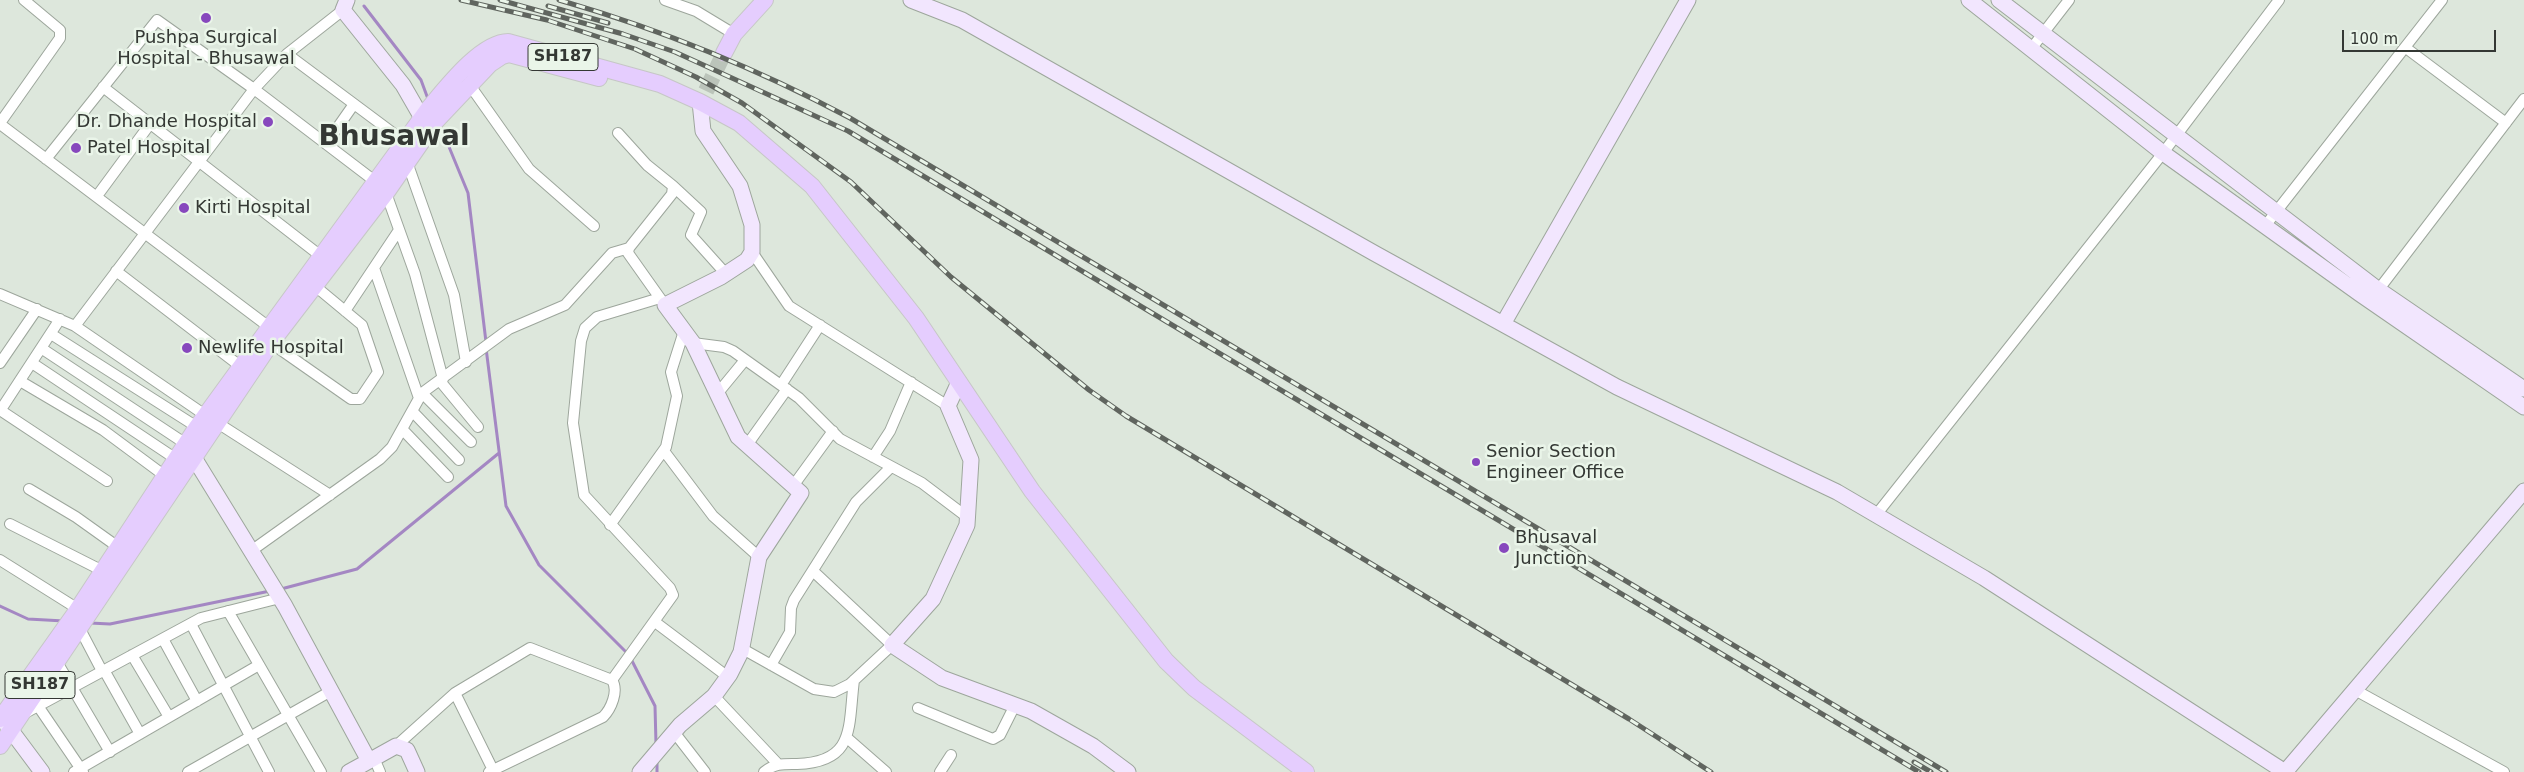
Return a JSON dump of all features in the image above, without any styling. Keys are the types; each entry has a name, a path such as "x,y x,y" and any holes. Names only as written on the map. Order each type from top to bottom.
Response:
{"main road":[{"path":"724,53 734,34 766,0"},
{"path":"911,0 962,20 1617,387 1837,492 1989,582 2285,772 2524,491"},
{"path":"1502,324 1688,0"},
{"path":"1969,0 2163,153 2265,226 2524,389"},
{"path":"1999,0 2277,212 2374,295 2524,407"},
{"path":"345,5 403,85 429,116"},
{"name":"SH187","path":"0,746 7,720 79,620 190,450 240,366 315,286 381,187 405,142 458,88 489,48 498,43 508,42 698,96"},
{"path":"640,772 674,732 714,696 728,677 742,648 759,557 801,493 738,437 689,337 663,302 726,274 747,260 752,252 752,225 740,186 703,131 698,96"},
{"path":"698,96 739,123 812,186 916,318 1032,491 1166,661 1194,688 1306,772"},
{"name":"SH187","path":"206,421 270,335 322,257 381,187 407,162 429,116"},
{"path":"959,382 948,406 971,460 967,525 933,599 892,646 942,678 1031,711 1093,746 1128,772"},
{"path":"190,450 280,598 374,764"},
{"name":"SH187","path":"7,720 57,662 103,571 118,547 176,459 190,450"},
{"path":"7,720 42,772"},
{"path":"349,772 374,764 396,746 407,750 417,772"}],"street":[{"path":"24,0 60,30 60,38 0,124 144,232 351,399 357,400 378,372 365,329 315,286"},
{"path":"665,0 696,10 734,34"},
{"path":"2031,49 2069,0"},
{"path":"1876,515 2163,153 2279,0"},
{"path":"2265,226 2442,0"},
{"path":"75,326 144,232 254,89 287,54 345,5"},
{"path":"46,159 158,20 254,89 381,187 415,274 441,380 478,427"},
{"path":"2406,48 2506,123"},
{"path":"287,54 405,142"},
{"path":"104,87 322,257"},
{"path":"458,88 530,169 594,226"},
{"path":"2374,295 2524,99"},
{"path":"326,144 354,104"},
{"path":"97,196 150,124"},
{"path":"618,133 647,165 701,212 691,235 726,274"},
{"path":"407,162 454,295 468,360"},
{"path":"251,550 380,459 392,446 421,396 441,380 509,329 565,305 612,253 629,248 672,194 673,186"},
{"path":"346,311 399,230"},
{"path":"612,680 636,650 672,598 672,592 587,500 582,488 573,415 581,341 585,328 598,318 663,302 630,257 629,248"},
{"path":"752,252 786,303 948,406"},
{"path":"374,268 421,396 471,442"},
{"path":"116,271 240,366"},
{"path":"0,294 75,326 206,421"},
{"path":"0,363 37,309"},
{"path":"60,320 0,410 107,481"},
{"path":"747,445 820,325"},
{"path":"51,334 206,421 330,495"},
{"path":"610,525 664,451 677,396 670,372 689,337 724,347 745,360 802,400 844,441 922,483 967,517"},
{"path":"41,348 190,450"},
{"path":"717,394 745,360"},
{"path":"32,363 176,459"},
{"path":"20,381 99,427 165,476"},
{"path":"874,457 890,431 911,382"},
{"path":"412,411 460,460"},
{"path":"402,428 448,477"},
{"path":"793,486 833,431"},
{"path":"664,451 713,516 759,557"},
{"path":"771,665 790,632 792,604 856,502 891,466"},
{"path":"29,489 81,520 118,547"},
{"path":"10,524 103,571"},
{"path":"0,560 79,620 103,671 140,734"},
{"path":"742,648 824,692 843,689 892,646 813,571"},
{"path":"7,720 38,706 207,616 280,598"},
{"path":"228,611 321,772"},
{"path":"655,622 728,677"},
{"path":"191,624 225,685 248,737 269,772"},
{"path":"163,639 197,701"},
{"path":"396,746 455,693 530,648 612,680 616,690 608,711 603,717 492,771 455,693"},
{"path":"132,655 168,717"},
{"path":"57,662 110,752"},
{"path":"38,706 79,771 259,665"},
{"path":"764,772 778,764 818,763 839,750 846,737 854,680"},
{"path":"2355,690 2504,772"},
{"path":"188,772 331,691"},
{"path":"714,696 778,764"},
{"path":"918,708 993,739 1000,735 1015,705"},
{"path":"674,732 705,772"},
{"path":"846,737 886,772"},
{"path":"940,772 952,755"}],"waterway":[{"path":"364,6 421,80 428,99"},
{"path":"440,125 468,193 486,342"},
{"path":"486,348 506,506 539,565 629,655 655,706 656,744"},
{"path":"281,589 357,569 499,453"},
{"path":"90,623 110,624 270,591"},
{"path":"0,606 28,619 64,621"},
{"path":"657,760 657,772"}],"tunnel":[{"path":"706,91 724,53"}],"railway":[{"path":"461,0 547,20 635,49 696,77 742,103 851,182 951,277 1089,390 1126,416 1629,719 1711,772"},
{"path":"500,0 623,34 675,52 848,131 1919,772"},
{"path":"559,0 597,11 708,52 780,83 850,118 1946,772"},
{"path":"548,6 608,23"},
{"path":"1914,762 1931,772"}],"place":[{"name":"Pushpa Surgical Hospital - Bhusawal","path":"206,18"},
{"name":"Dr. Dhande Hospital","path":"268,122"},
{"name":"Patel Hospital","path":"76,148"},
{"name":"Kirti Hospital","path":"184,208"},
{"name":"Newlife Hospital","path":"187,348"},
{"name":"Senior Section Engineer Office","path":"1476,462"},
{"name":"Bhusaval Junction","path":"1504,548"}],"district":[{"name":"Bhusawal","path":"394,138"}]}
